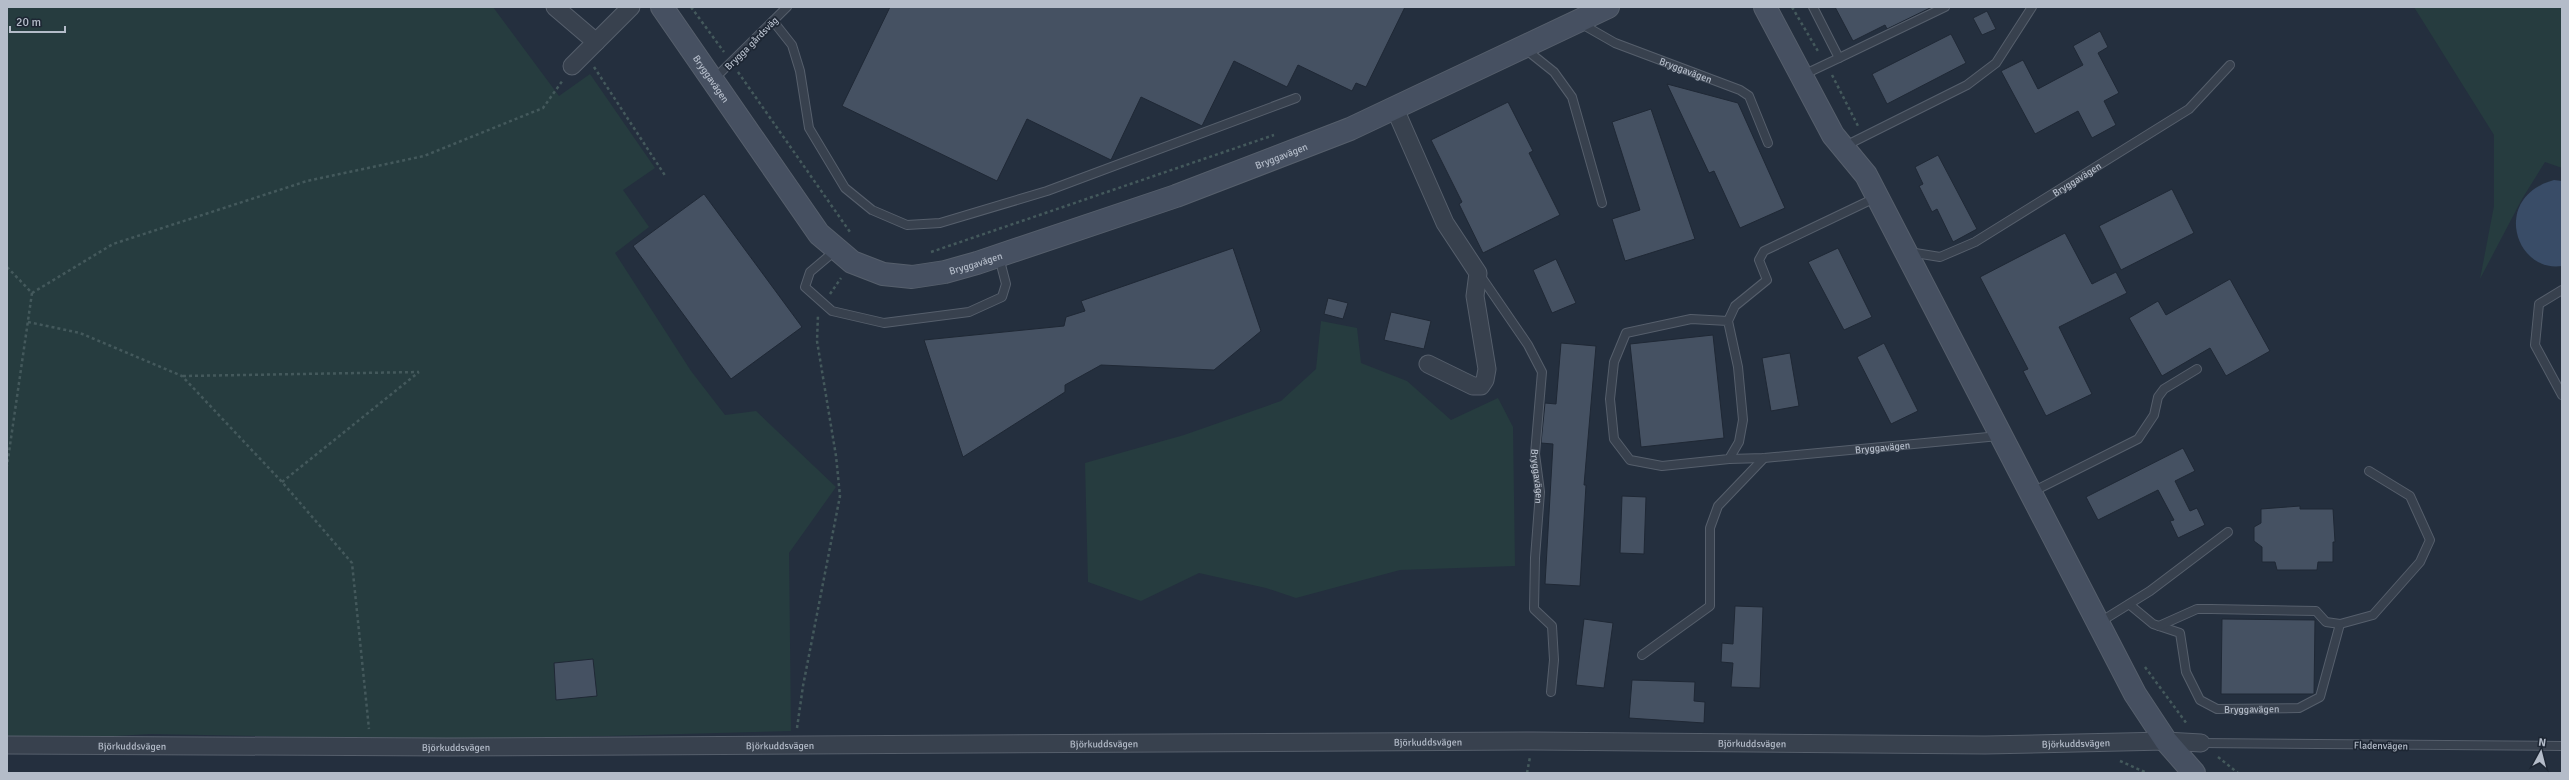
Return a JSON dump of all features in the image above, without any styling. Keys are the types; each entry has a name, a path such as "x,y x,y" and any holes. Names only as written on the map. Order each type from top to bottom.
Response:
{"main road":[{"name":"Bryggavägen","path":"662,7 714,80 796,204 819,234 844,256 883,274 912,277 945,272 999,256 1176,196 1350,129 1608,7"},
{"path":"1765,7 1833,135 1866,175 1878,197 2029,493 2135,694 2166,741 2194,773"}],"street":[{"path":"555,7 591,48"},
{"path":"572,66 631,7"},
{"name":"Bryggavägen","path":"1394,109 1445,223 1478,273"},
{"path":"1428,364 1473,386 1481,386 1485,380 1486,369 1475,296 1478,273"},
{"name":"Björkuddsvägen","path":"7,744 370,746 1541,741 1985,745 2166,741 2201,743"}],"lane":[{"name":"Brygga gårdsväg","path":"714,80 787,7"},
{"path":"1814,7 1839,58"},
{"path":"1801,75 1945,7"},
{"path":"1843,147 1967,85 1996,62 2032,7"},
{"path":"773,21 792,45 800,71 809,128 845,188 872,210 907,225 940,222 1047,191 1296,98"},
{"name":"Bryggavägen","path":"1577,22 1615,43 1740,90 1748,96 1768,143"},
{"path":"1524,47 1554,72 1572,98 1602,203"},
{"name":"Bryggavägen","path":"1906,252 1940,257 1975,242 2189,109 2230,65"},
{"path":"1729,459 1739,442 1743,420 1738,367 1728,321 1735,306 1767,280 1759,260 1764,251 1878,197"},
{"path":"844,256 810,272 805,287 832,311 884,323 969,312 1002,297 1006,284 999,256"},
{"name":"Bryggavägen","path":"1478,273 1528,345 1542,372 1535,454 1540,492 1535,558 1534,609 1552,626 1554,660 1551,692"},
{"path":"2562,290 2539,304 2535,345 2562,395"},
{"name":"Bryggavägen","path":"1728,321 1690,319 1626,333 1614,362 1610,399 1614,439 1630,460 1662,466 2000,436"},
{"path":"2029,493 2138,439 2154,415 2158,397 2164,389 2196,369"},
{"path":"1642,655 1710,606 1710,528 1718,506 1764,458"},
{"path":"2159,626 2197,609 2316,611 2326,622 2340,624 2373,615 2420,562 2430,540 2410,496 2369,471"},
{"path":"2097,623 2130,604 2228,532"},
{"name":"Bryggavägen","path":"2130,604 2153,624 2180,633 2186,672 2200,700 2217,709 2299,708 2320,697 2340,624"},
{"name":"Fladenvägen","path":"2201,743 2562,746"}],"path":[{"path":"692,7 854,236"},
{"path":"591,48 657,164 666,177"},
{"path":"32,293 113,244 308,182 424,156 544,108 572,66"},
{"path":"924,254 1016,225 1275,134"},
{"path":"795,745 803,686 840,496 836,456 817,341 818,312 824,304 844,256"},
{"path":"7,267 32,293"},
{"path":"7,466 32,293"},
{"path":"28,322 80,333 182,376 282,482 352,563 370,746"},
{"path":"182,376 419,372 282,482"}],"green space":[{"path":"7,7 493,7 559,96 590,74 655,168 623,190 649,227 615,253 691,371 725,415 756,411 836,487 789,553 791,731 466,740 150,734 66,739 7,739"},
{"path":"2414,7 2562,7 2562,168 2545,162 2522,199 2480,279 2494,206 2494,135"},
{"path":"1321,321 1357,328 1361,363 1407,381 1451,420 1498,398 1513,427 1515,566 1400,570 1296,598 1266,588 1199,573 1141,601 1088,582 1085,463 1184,435 1281,401 1316,369"}],"water":[{"path":"2554,180 2562,181 2562,266 2546,265 2532,258 2522,246 2517,232 2516,217 2522,202 2534,189"}],"building":[{"path":"890,7 1405,7 1366,87 1356,83 1352,91 1298,65 1287,87 1234,61 1202,126 1141,97 1111,160 1027,119 997,181 842,106"},
{"path":"1835,7 1932,7 1887,29 1885,25 1853,41"},
{"path":"1987,11 1996,29 1982,35 1973,18"},
{"path":"2100,31 2108,47 2098,53 2119,93 2104,101 2116,125 2092,138 2078,111 2035,134 2001,71 2023,60 2038,89 2083,65 2073,46"},
{"path":"1951,34 1966,63 1887,104 1872,74"},
{"path":"1667,84 1738,103 1785,208 1740,228 1714,171 1709,173"},
{"path":"1508,102 1533,151 1529,153 1560,215 1483,253 1459,204 1462,202 1431,140"},
{"path":"1651,109 1695,239 1625,261 1612,219 1640,210 1612,122"},
{"path":"1938,155 1977,229 1953,242 1937,209 1932,212 1919,186 1923,184 1915,167"},
{"path":"2172,189 2194,233 2121,270 2099,226"},
{"path":"704,194 802,327 731,379 633,246"},
{"path":"2065,233 2092,284 2116,272 2127,293 2059,327 2092,394 2046,416 2023,371 2028,369 1980,277"},
{"path":"1233,248 1261,331 1214,370 1101,365 1065,385 1065,392 963,457 924,340 1064,326 1066,317 1085,311 1081,301"},
{"path":"1838,248 1872,317 1844,330 1808,262"},
{"path":"1556,259 1576,303 1552,313 1533,270"},
{"path":"2230,279 2270,351 2226,376 2210,348 2162,376 2129,318 2158,301 2166,315"},
{"path":"1328,298 1348,303 1343,319 1324,314"},
{"path":"1391,312 1431,321 1424,349 1384,340"},
{"path":"1713,335 1724,438 1641,447 1630,344"},
{"path":"1561,343 1596,346 1584,485 1586,485 1580,586 1545,584 1553,444 1541,443 1545,403 1556,404"},
{"path":"1884,343 1918,411 1891,424 1857,357"},
{"path":"1790,353 1799,406 1771,411 1762,358"},
{"path":"2183,448 2195,471 2175,481 2190,511 2197,508 2205,525 2178,538 2170,521 2174,520 2158,490 2098,520 2086,497"},
{"path":"1622,496 1646,497 1644,554 1620,553"},
{"path":"2300,506 2300,509 2333,509 2335,542 2333,542 2333,562 2318,562 2317,570 2277,570 2275,562 2262,562 2262,547 2254,541 2254,527 2261,523 2261,509"},
{"path":"1735,606 1763,607 1760,688 1731,687 1733,663 1721,662 1722,643 1733,644"},
{"path":"1584,619 1613,623 1604,688 1576,685"},
{"path":"2222,619 2315,620 2314,694 2221,694"},
{"path":"593,659 597,696 556,700 554,663"},
{"path":"1632,680 1695,682 1694,701 1705,702 1704,723 1629,718"}]}
